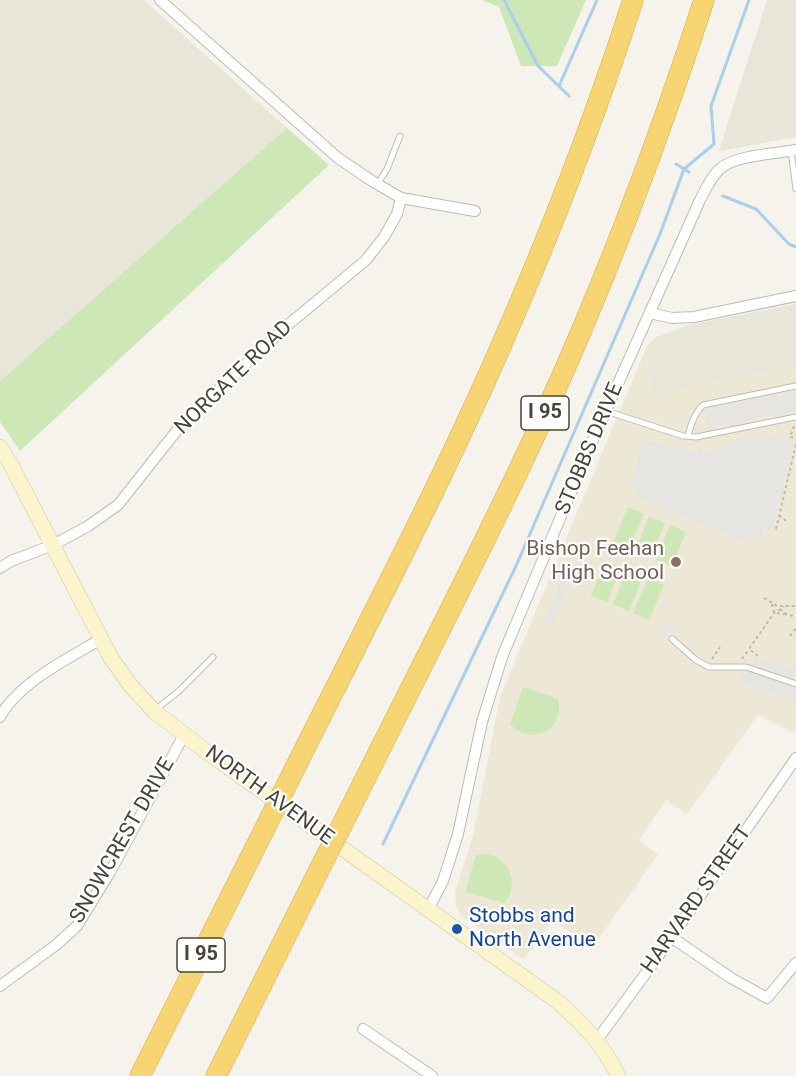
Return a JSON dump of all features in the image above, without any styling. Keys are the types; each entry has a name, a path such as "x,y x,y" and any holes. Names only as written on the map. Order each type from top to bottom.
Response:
{"highway":[{"name":"I 95","path":"140,1076 444,468 500,347 565,190 633,0"},
{"name":"I 95","path":"216,1076 506,495 558,382 634,197 671,99 704,0"}],"main road":[{"name":"NORTH AVENUE","path":"0,447 111,658 131,687 154,711 184,735 557,1001 597,1040 618,1076"}],"street":[{"path":"160,0 338,158 377,185 401,198 475,211"},
{"name":"STOBBS DRIVE","path":"428,910 443,881 458,834 482,722 502,657 606,411 700,200 712,177 726,164 794,151"},
{"name":"NORGATE ROAD","path":"0,568 11,561 53,546 118,505 182,424 283,330 366,260 384,237 397,214 401,198"},
{"path":"650,314 672,318 694,317 796,296"},
{"path":"0,717 11,700 41,677 101,639"},
{"name":"SNOWCREST DRIVE","path":"0,986 56,945 77,926 110,872 184,735"},
{"name":"HARVARD STREET","path":"597,1040 796,758"},
{"path":"671,937 731,978 766,998 796,963"},
{"path":"363,1029 432,1076"}],"lane":[{"path":"377,185 387,169 400,136"},
{"path":"794,151 796,189"},
{"path":"688,436 696,412 703,405 796,386"},
{"path":"606,411 688,436 716,433 796,417"},
{"path":"672,639 696,660 709,667 746,667 796,684"},
{"path":"154,711 179,691 213,657"}],"path":[{"path":"796,425 790,437 796,438"},
{"path":"776,530 796,444"},
{"path":"779,515 786,521"},
{"path":"764,598 782,608 786,614"},
{"path":"771,602 774,613"},
{"path":"735,659 742,660 774,613 782,608 796,606"},
{"path":"774,613 796,617"},
{"path":"790,636 796,628"},
{"path":"716,662 710,661 720,647"},
{"path":"749,649 758,656"}],"shaded area":[{"path":"0,0 144,0 287,128 0,381"},
{"path":"767,0 796,0 796,137 719,151"},
{"path":"796,304 796,366 652,394 645,350 649,343 658,336 689,325"},
{"name":"Bishop Feehan High School","path":"645,350 652,393 796,366 796,734 758,715 687,814 666,800 639,840 658,854 592,948 553,920 524,960 461,916 456,906 455,892 473,836 500,697"},
{"path":"796,392 796,411 708,428 704,410"},
{"path":"766,434 795,439 774,529 764,527 759,539 748,534 745,542 635,496 638,488 631,486 641,440 697,452 698,448 717,453 719,447 732,450 736,439 755,442 756,436 765,438"},
{"path":"567,565 576,568 553,626 544,622"},
{"path":"670,618 676,623 664,639 658,634"},
{"path":"756,657 795,670 792,679 796,680 796,701 739,682 744,663 752,665"}],"green space":[{"path":"482,0 586,0 557,66 521,66 499,7"},
{"path":"287,128 329,165 20,451 0,422 0,381"},
{"path":"628,507 644,514 629,549 613,542"},
{"path":"649,516 665,523 651,557 635,551"},
{"path":"670,525 686,532 672,566 656,560"},
{"path":"605,561 621,567 607,602 591,596"},
{"path":"627,570 643,576 629,611 613,604"},
{"path":"648,578 664,585 649,620 633,613"},
{"path":"523,687 558,699 557,719 552,727 544,732 527,734 518,731 510,724"},
{"path":"489,854 503,862 510,874 512,888 505,903 465,892 476,855"}],"waterway":[{"path":"504,0 538,66 569,96"},
{"path":"559,86 597,0"},
{"path":"383,844 516,566 660,234 684,169 714,144 711,106 749,0"},
{"path":"676,164 689,172"},
{"path":"723,196 756,209 789,244 796,247"}],"place":[{"name":"Bishop Feehan High School","path":"676,562"},
{"name":"Stobbs and North Avenue","path":"457,929"}]}
